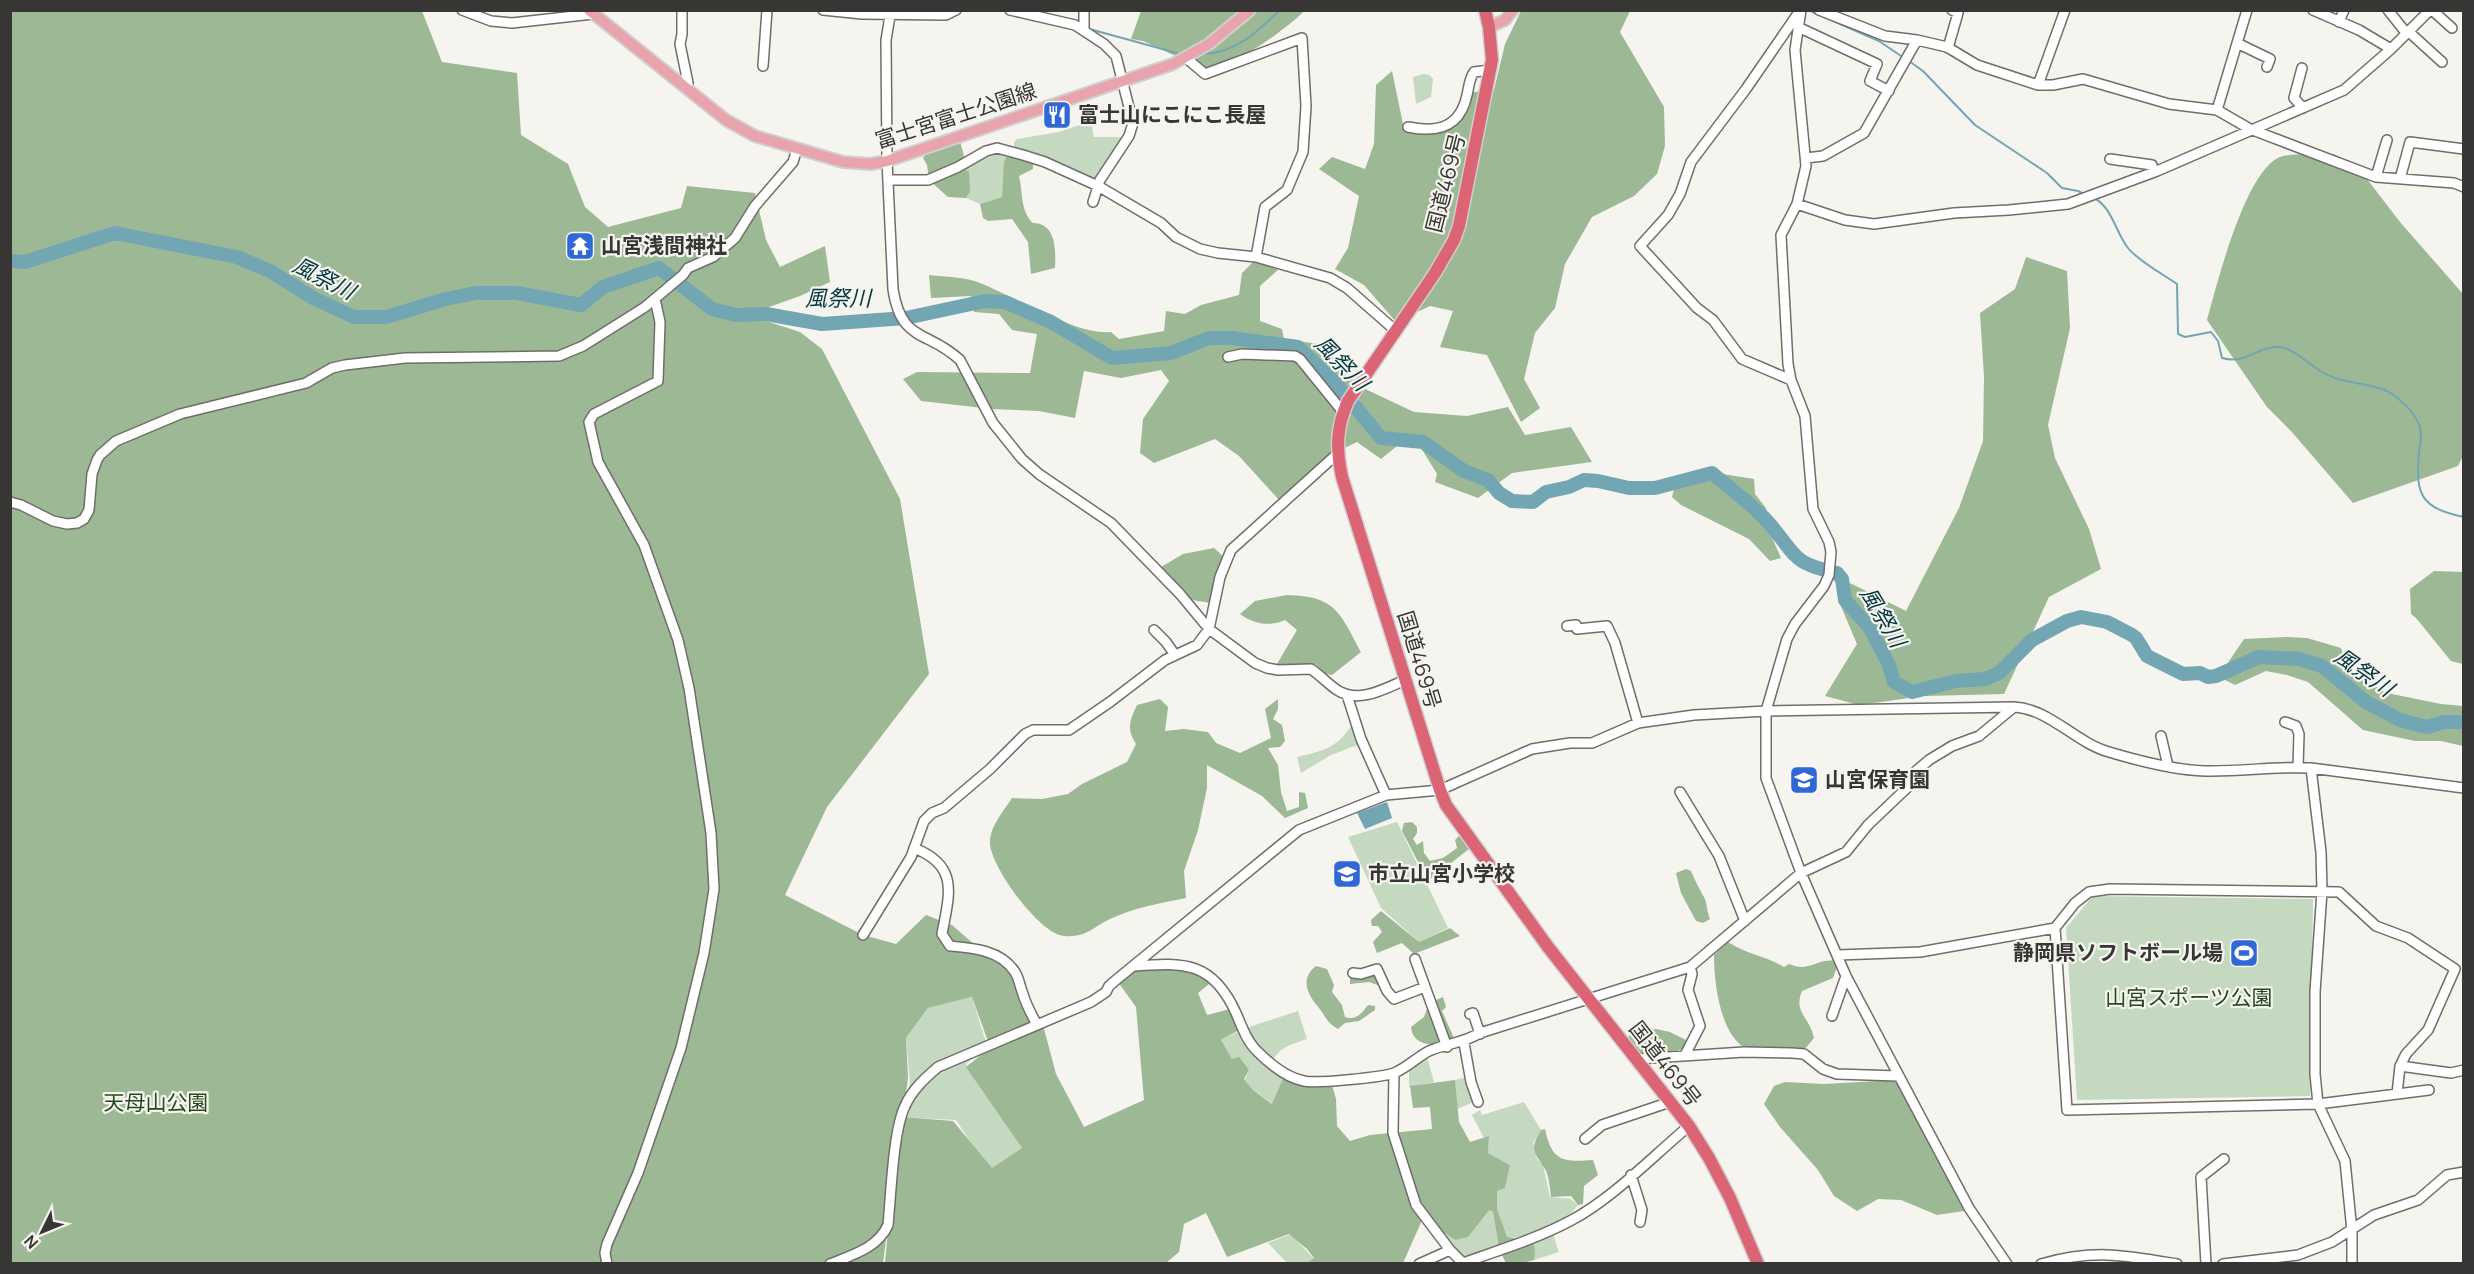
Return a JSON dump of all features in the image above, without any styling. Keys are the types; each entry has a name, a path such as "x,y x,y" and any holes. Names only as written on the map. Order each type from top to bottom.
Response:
{"highway":[{"name":"国道469号","path":"1485,10 1491,44 1490,70 1459,226 1454,240 1435,273 1343,412 1337,435 1337,454 1342,477 1440,790 1458,825 1589,1000 1689,1126 1730,1198 1758,1263"}],"main road":[{"name":"富士宮富士公園線","path":"591,12 726,120 742,130 843,162 871,164 1186,58 1209,44 1250,10"},
{"path":"1489,27 1505,20 1513,10"}],"street":[{"path":"462,10 491,21 512,23 591,12"},
{"path":"682,10 680,44 688,82 686,88"},
{"path":"763,66 767,10"},
{"path":"823,10 946,15 956,10"},
{"path":"1010,10 1066,22 1104,44 1116,56 1133,123 1129,136 1098,186 1093,202"},
{"path":"1084,10 1084,31"},
{"path":"1801,10 1795,50 1806,158 1802,189 1781,235 1788,364 1791,380 1805,416 1813,508 1829,542 1831,552 1829,575 1824,586 1795,624 1787,639 1766,711 1766,778 1801,873 1846,976 1969,1208 2007,1263"},
{"path":"1791,380 1742,359 1713,320 1697,308 1640,246 1668,215 1680,194 1690,162 1746,89 1801,10"},
{"path":"1819,10 1885,36 1917,40 1948,48 1977,65 2038,85 2053,85 2083,79 2169,104 2217,110 2250,129 2376,177 2454,183 2463,187"},
{"path":"1948,48 1958,13 1952,10"},
{"path":"2038,85 2065,10"},
{"path":"2217,110 2247,10"},
{"path":"2313,10 2359,30 2391,50"},
{"path":"2339,22 2344,10"},
{"path":"2388,10 2408,33 2442,62"},
{"path":"1797,204 1845,220 1874,224 1954,213 2068,204 2154,172 2344,90 2391,50 2431,10 2452,28"},
{"path":"890,12 886,40 886,160 889,180 893,289 896,306 904,323 917,335 952,352 960,360 993,423 1022,459 1039,474 1111,523 1180,594 1209,629 1255,663 1278,670 1311,669 1347,695 1368,694 1405,680"},
{"path":"1798,27 1877,64 1870,81 1889,92"},
{"path":"1186,58 1205,74 1302,38 1306,106 1303,152 1287,190 1265,207 1256,257"},
{"path":"1806,158 1823,156 1864,133 1917,40"},
{"path":"2237,43 2270,59 2266,67"},
{"path":"2302,68 2294,98 2303,108"},
{"path":"1408,127 1436,128 1455,121 1467,98 1470,78 1474,72 1490,70"},
{"path":"2376,177 2387,140"},
{"path":"2400,179 2410,142 2463,149"},
{"path":"889,180 928,180 958,167 985,151 997,148 1044,162 1098,186 1161,224 1176,237 1200,249 1256,257 1330,278 1347,288 1396,331"},
{"path":"10,502 21,505 52,521 77,523 84,519 89,510 92,474 100,455 116,441 153,424 211,405 306,383 333,368 371,360 559,356 583,346 655,299 688,268 713,257 735,238 755,207 793,162 797,149"},
{"path":"2110,159 2152,165 2154,172"},
{"path":"607,1263 605,1253 607,1244 638,1173 681,1048 704,953 714,889 711,833 689,688 678,639 644,545 598,462 589,422 594,414 658,381 660,322 655,299"},
{"path":"1227,357 1242,354 1300,358 1343,412"},
{"path":"863,935 911,857 924,821 932,813 944,808 990,769 1024,734 1034,730 1069,730 1175,655 1197,645 1209,629 1220,577 1231,550 1337,454"},
{"path":"1567,626 1576,625 1576,629 1607,626 1615,643 1638,723"},
{"path":"1155,630 1175,655"},
{"path":"1347,695 1361,739 1386,795"},
{"path":"1135,966 1190,966 1210,976 1222,988 1235,1010 1246,1037 1257,1052 1286,1074 1305,1082 1394,1073 1429,1052 1464,1043 1480,1034 1690,968 1801,873 1846,852 1868,825 1910,785 1915,772 1929,760 1952,746 1979,736 2014,707"},
{"path":"830,1263 868,1247 885,1233 888,1225 899,1125 904,1106 924,1078 938,1067 1090,1002 1106,992 1109,986 1299,830 1386,795 1440,790 1532,749 1570,743 1592,743 1638,723 1694,716 1766,711 2022,707 2045,717 2088,743 2108,752 2168,766 2204,771 2298,767 2463,788"},
{"path":"2285,722 2296,726 2299,734 2298,767"},
{"path":"2161,736 2168,766"},
{"path":"2311,768 2321,856 2322,891 2315,992 2315,1074 2318,1104 2345,1161 2352,1231 2352,1263"},
{"path":"1680,792 1719,856 1745,921"},
{"path":"914,848 927,853 939,862 946,874 950,886 942,934 950,946 993,954 1006,962 1016,972 1023,996 1037,1025"},
{"path":"1838,955 1920,952 2055,928 2075,903 2089,892 2110,889 2338,892 2376,926 2408,938 2459,966 2428,1030 2406,1054 2400,1066 2397,1094"},
{"path":"2055,928 2067,1110 2318,1104 2429,1090"},
{"path":"1415,959 1447,1047"},
{"path":"1685,1055 1700,1026 1688,990 1692,974 1690,968"},
{"path":"1353,973 1361,974 1377,969 1387,991 1394,999 1425,987"},
{"path":"1832,1016 1846,976"},
{"path":"1470,1014 1473,1013 1480,1034"},
{"path":"1464,1043 1471,1083 1478,1102"},
{"path":"1637,1059 1744,1052 1804,1054 1823,1069 1837,1074 1898,1076"},
{"path":"2400,1066 2451,1073 2463,1070"},
{"path":"1394,1073 1393,1133 1416,1205 1450,1250 1463,1263 1537,1236 1572,1220 1631,1175 1689,1126"},
{"path":"1585,1139 1602,1125 1671,1102"},
{"path":"2206,1263 2200,1177 2224,1158"},
{"path":"2223,1263 2298,1255 2332,1242 2374,1215 2418,1200 2447,1175 2463,1172"},
{"path":"1631,1175 1642,1210 1640,1222"},
{"path":"1419,1263 1450,1250"},
{"path":"2040,1263 2083,1254 2107,1253 2177,1263"}],"green space":[{"name":"天母山公園","path":"10,11 422,11 442,62 517,73 521,135 568,164 585,207 608,227 681,208 687,186 755,193 766,240 780,267 825,246 830,282 800,296 747,315 800,332 822,349 900,499 929,674 827,807 785,895 863,935 896,944 926,915 952,925 984,953 1008,967 1022,993 1032,1027 989,1044 972,997 928,1008 906,1038 908,1077 903,1117 953,1121 992,1168 1022,1148 966,1067 992,1046 1043,1025 1056,1074 1084,1127 1144,1100 1136,1007 1118,982 1135,966 1190,966 1213,981 1198,993 1207,1015 1230,1009 1239,1030 1221,1040 1232,1059 1239,1057 1249,1070 1244,1079 1253,1090 1272,1104 1285,1074 1331,1081 1336,1099 1337,1126 1350,1141 1370,1135 1432,1129 1430,1107 1413,1108 1410,1086 1455,1080 1459,1122 1470,1142 1489,1136 1488,1153 1510,1165 1505,1188 1497,1191 1497,1209 1507,1237 1533,1241 1534,1260 1506,1263 1499,1249 1493,1212 1489,1210 1468,1237 1455,1240 1423,1218 1403,1263 1307,1263 1314,1258 1289,1234 1227,1257 1206,1213 1184,1224 1179,1252 1166,1263 885,1263 890,1209 883,1263 11,1263"},
{"path":"1141,11 1304,11 1261,45 1235,60 1213,68 1189,61 1143,41 1131,39"},
{"path":"1521,11 1630,11 1620,32 1664,107 1665,146 1657,174 1634,196 1592,217 1565,264 1555,308 1535,333 1524,379 1540,408 1521,422 1487,355 1440,347 1453,311 1430,306 1396,322 1364,285 1335,269 1348,248 1359,196 1319,169 1332,157 1365,169 1374,144 1376,85 1392,71 1404,129 1450,121 1464,93 1494,90 1505,44"},
{"path":"1423,74 1433,79 1431,97 1416,104 1413,77"},
{"path":"1091,121 1094,137 1128,137 1096,184 1014,151 1014,142 1017,139 1059,132"},
{"path":"960,141 964,156 960,162 963,170 969,171 970,192 966,198 948,197 929,180 927,165 923,158 928,151"},
{"path":"999,150 1008,154 1002,197 980,204 966,198 970,192 962,166"},
{"path":"1008,154 1033,162 1033,169 1019,176 1023,201 1026,213 1033,223 1041,224 1050,232 1055,246 1055,268 1031,274 1028,242 1012,219 988,221 983,218 980,204 1002,197 1004,162"},
{"path":"2334,154 2360,170 2400,222 2463,294 2463,456 2458,466 2353,503 2291,431 2267,407 2207,320 2235,228 2257,180 2270,164 2283,156"},
{"path":"2026,257 2067,271 2070,328 2048,425 2055,458 2089,529 2101,569 2049,597 2004,694 1924,696 1859,705 1825,696 1857,644 1840,604 1850,583 1906,611 1959,508 1983,441 1984,377 1980,313 2015,289"},
{"path":"1255,260 1278,270 1260,286 1260,321 1282,329 1284,339 1333,346 1333,357 1359,386 1414,412 1467,416 1508,407 1525,435 1571,427 1592,462 1512,473 1478,498 1435,482 1437,474 1418,443 1402,442 1381,459 1357,442 1332,454 1279,500 1239,456 1215,439 1154,463 1140,453 1143,419 1169,381 1161,370 1121,378 1084,371 1075,418 1039,411 992,409 921,401 903,379 917,372 1030,373 1037,334 1012,330 999,314 974,312 971,296 931,298 929,275 974,281 1063,322 1080,328 1111,332 1119,339 1164,331 1166,311 1185,314 1201,305 1239,295 1242,273"},
{"path":"1696,472 1754,479 1755,494 1766,508 1771,535 1781,558 1770,561 1749,539 1681,505 1672,497 1674,489 1685,487"},
{"path":"1214,548 1224,557 1211,603 1192,600 1161,567 1183,554"},
{"path":"2434,571 2463,572 2463,664 2451,661 2411,614 2410,589"},
{"path":"1287,595 1316,599 1334,609 1361,652 1332,675 1326,674 1315,664 1277,664 1297,630 1285,620 1262,623 1240,614 1255,601"},
{"path":"2307,638 2341,648 2349,671 2387,693 2463,706 2463,746 2441,741 2415,741 2363,730 2308,682 2287,675 2266,671 2235,685 2223,679 2221,673 2244,639"},
{"path":"1160,699 1168,707 1165,731 1184,729 1208,732 1216,743 1240,753 1271,738 1265,709 1278,699 1278,709 1273,719 1282,725 1285,741 1280,747 1268,748 1278,765 1281,792 1287,811 1299,807 1299,792 1305,793 1308,808 1285,818 1262,796 1207,765 1207,788 1198,830 1184,871 1186,898 1128,912 1078,935 1064,936 1054,933 1042,924 1018,898 998,867 990,843 995,825 1012,798 1042,799 1068,794 1082,784 1127,762 1136,744 1131,734 1130,724 1137,705"},
{"path":"1354,725 1360,744 1331,755 1301,773 1297,757 1328,748 1340,740"},
{"path":"1397,822 1448,928 1419,942 1381,908 1348,837"},
{"path":"1412,822 1417,827 1417,833 1413,839 1417,845 1423,841 1424,853 1430,861 1443,858 1457,848 1455,840 1460,835 1469,849 1428,881 1402,831 1404,823"},
{"path":"1686,869 1691,871 1705,899 1710,919 1703,923 1696,921 1681,893 1676,873"},
{"name":"山宮スポーツ公園","path":"2093,896 2313,899 2310,1096 2077,1100 2066,928"},
{"path":"1381,911 1419,942 1450,928 1460,936 1414,954 1402,943 1377,953 1373,942 1382,932 1378,926 1372,926 1371,920"},
{"path":"1728,942 1784,967 1789,964 1803,967 1823,961 1835,961 1837,967 1833,978 1802,991 1801,1010 1814,1038 1805,1049 1747,1049 1730,1033 1717,993 1714,955"},
{"path":"1316,966 1327,969 1334,985 1332,992 1342,1005 1345,1017 1356,1017 1368,1005 1375,1006 1375,1010 1359,1021 1345,1023 1338,1029 1334,1027 1315,1003 1307,987 1308,976"},
{"path":"1376,972 1383,987 1369,982 1350,984 1350,975"},
{"path":"972,997 987,1046 966,1064 1022,1148 990,1172 956,1120 901,1117 910,1083 906,1038 928,1008"},
{"path":"1443,997 1446,1007 1442,1011 1453,1036 1452,1041 1440,1044 1421,1042 1416,1039 1411,1027 1424,1017 1429,1003"},
{"path":"1298,1011 1307,1039 1286,1047 1275,1057 1272,1063 1285,1074 1273,1104 1252,1089 1245,1080 1249,1070 1232,1059 1221,1040 1243,1029"},
{"path":"1656,1029 1670,1032 1690,1042 1679,1051 1654,1056 1640,1054 1628,1039 1630,1033"},
{"path":"1426,1053 1434,1082 1409,1087 1409,1065"},
{"path":"1467,1077 1476,1101 1457,1109 1455,1080"},
{"path":"1896,1080 1964,1211 1937,1215 1901,1200 1878,1199 1857,1211 1834,1196 1818,1170 1780,1127 1764,1104 1774,1086 1785,1082 1824,1084"},
{"path":"1524,1102 1541,1130 1533,1143 1537,1159 1543,1165 1550,1197 1571,1199 1578,1205 1554,1226 1553,1231 1559,1252 1534,1260 1532,1241 1519,1237 1507,1238 1497,1209 1497,1191 1505,1188 1510,1165 1488,1153 1489,1136 1484,1138 1472,1115 1480,1110 1482,1115"},
{"path":"1545,1129 1551,1148 1560,1158 1574,1161 1593,1160 1598,1175 1584,1186 1583,1204 1578,1205 1571,1196 1551,1197 1546,1172 1534,1150 1537,1137 1541,1130"},
{"path":"1488,1210 1493,1212 1499,1250 1463,1263 1438,1235 1444,1232 1455,1240"},
{"path":"1291,1234 1314,1259 1307,1263 1287,1263 1268,1243"}],"water":[{"path":"1387,802 1392,818 1365,829 1357,813"}],"waterway":[{"path":"1205,54 1227,49 1246,40 1280,10"},
{"path":"1808,10 1879,41 1904,58"},
{"path":"1093,30 1177,53"},
{"path":"1909,61 1923,71 1975,125 2047,173 2062,188 2086,195"},
{"path":"2094,198 2110,214 2132,253 2177,284 2178,334 2185,337 2211,332 2218,341 2222,358 2238,359 2271,347 2284,348 2330,376 2376,387 2392,394 2412,412 2420,428 2418,479 2424,497 2438,509 2464,517"},
{"name":"風祭川","path":"10,261 25,262 115,233 237,257 270,271 315,299 354,317 386,317 446,299 476,293 517,293 581,305 603,287 659,268 712,309 736,315 766,314 822,324 906,318 985,301 1005,302 1051,322 1112,358 1171,353 1209,338 1232,338 1298,347 1338,386 1381,438 1423,442 1464,471 1488,480 1499,493 1512,501 1533,502 1546,492 1569,487 1584,480 1629,488 1655,488 1712,473 1762,515 1790,550 1802,561 1837,573 1842,579 1845,600 1870,628 1889,665 1894,682 1912,692 1956,681 1985,679 1999,673 2032,640 2067,621 2081,617 2107,622 2132,635 2147,656 2183,674 2200,673 2208,677 2216,676 2259,657 2299,659 2322,666 2366,702 2400,720 2427,727 2444,722 2464,722"}],"place":[{"name":"富士山にこにこ長屋","path":"1057,115"},
{"name":"山宮浅間神社","path":"580,246"},
{"name":"山宮保育園","path":"1804,780"},
{"name":"市立山宮小学校","path":"1347,874"},
{"name":"静岡県ソフトボール場","path":"2244,953"}]}
